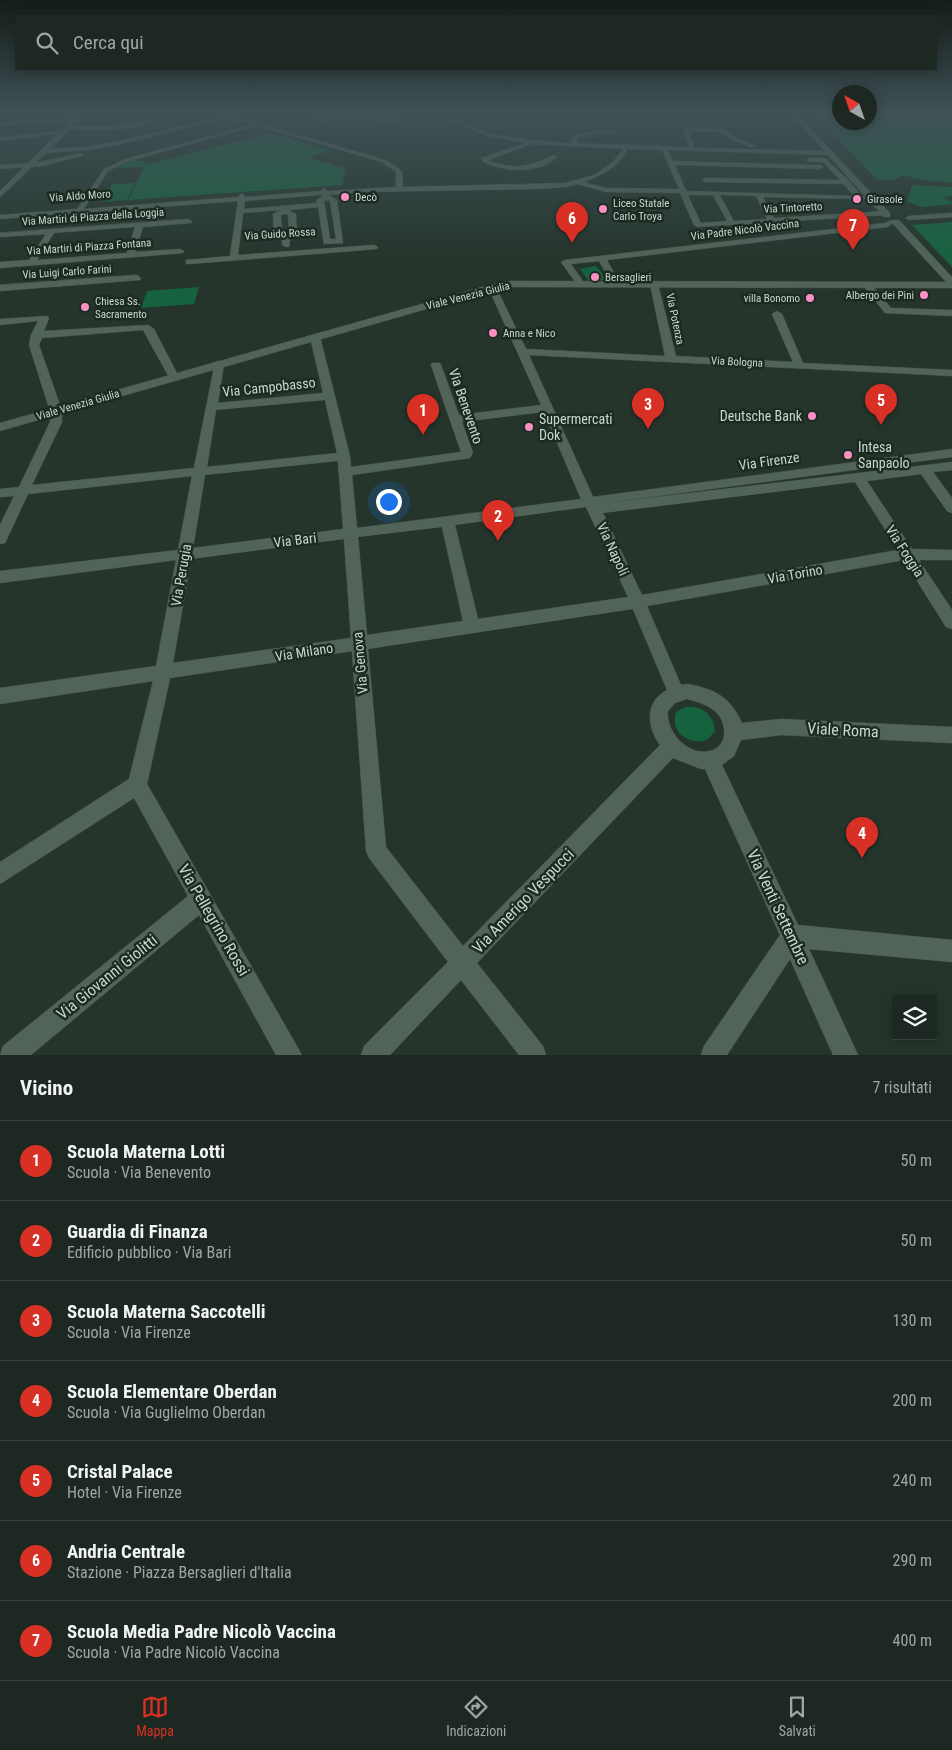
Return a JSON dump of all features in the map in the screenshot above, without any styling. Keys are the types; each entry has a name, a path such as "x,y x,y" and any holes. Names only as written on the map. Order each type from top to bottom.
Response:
{"main road":[{"path":"839,162 872,198 897,218 952,284"},
{"path":"897,218 952,215"},
{"name":"Viale Venezia Giulia","path":"0,426 492,287 530,283 952,284"}],"street":[{"path":"0,195 31,162"},
{"path":"0,167 50,162"},
{"path":"80,209 106,170 123,162"},
{"path":"386,162 399,171 401,188"},
{"path":"489,162 515,167 538,165 546,162"},
{"path":"401,188 536,185 568,180 588,174 601,167 605,162"},
{"path":"401,188 536,187 578,182 596,176 613,162"},
{"path":"697,162 708,187"},
{"path":"827,162 859,197"},
{"path":"671,163 715,176 858,181"},
{"path":"671,163 684,192"},
{"path":"701,172 709,164 832,167"},
{"path":"709,164 715,176"},
{"path":"701,172 846,181"},
{"path":"578,182 606,190 661,190 872,198"},
{"name":"Via Aldo Moro","path":"0,216 80,209 241,202 401,188"},
{"name":"Via Tintoretto","path":"684,192 698,225 771,220 897,218"},
{"path":"715,193 732,223"},
{"path":"758,194 771,220"},
{"path":"234,258 236,249 227,250 233,207 241,202 286,209 292,214 293,234 286,242 278,236 277,214 286,209 324,196"},
{"name":"Via Guido Rossa","path":"236,249 286,242 328,246 340,241 333,200 324,196 328,246"},
{"name":"Via Padre Nicolò Vaccina","path":"581,284 565,262 887,225 897,218"},
{"name":"Via Martiri di Piazza della Loggia","path":"0,235 188,221"},
{"path":"130,255 140,224"},
{"path":"31,263 52,231"},
{"path":"189,262 328,246 374,247"},
{"name":"Via Martiri di Piazza Fontana","path":"0,265 180,251"},
{"path":"600,258 616,284"},
{"name":"Via Luigi Carlo Farini","path":"0,288 137,278"},
{"name":"Via Potenza","path":"654,284 671,359"},
{"path":"867,285 888,311 952,313"},
{"name":"Via Napoli","path":"492,287 548,408 582,489 638,602 676,692"},
{"path":"777,314 799,365"},
{"path":"0,322 44,318 36,335 34,345 56,410 56,422 0,539"},
{"path":"36,335 145,326 174,377"},
{"name":"Via Genova","path":"315,337 344,456 346,472 349,533 376,851 534,1055"},
{"name":"Via Bologna","path":"521,352 952,373"},
{"name":"Via Perugia","path":"137,785 163,673 220,364"},
{"name":"Via Benevento","path":"346,472 465,456 467,453 436,365"},
{"name":"Via Campobasso","path":"212,407 330,396"},
{"path":"454,419 548,408"},
{"name":"Via Firenze","path":"592,506 785,474 952,454"},
{"path":"0,493 344,456"},
{"name":"Via Firenze","path":"592,506 952,466"},
{"path":"924,469 952,508"},
{"name":"Via Foggia","path":"858,477 952,624"},
{"name":"Via Bari","path":"0,577 571,506 592,506"},
{"path":"447,521 472,627"},
{"name":"Via Torino","path":"638,602 906,554 952,555"},
{"name":"Via Milano","path":"0,696 638,602"},
{"path":"687,690 698,692 719,703 728,712 735,732 734,740 726,753 710,759 697,759 684,754 672,746 662,733 658,719 659,710 662,702 676,692 687,690"},
{"name":"Viale Roma","path":"735,732 781,727 952,735"},
{"name":"Via Amerigo Vespucci","path":"373,1055 672,746"},
{"name":"Via Venti Settembre","path":"710,759 846,1055"},
{"path":"0,874 137,785"},
{"name":"Via Pellegrino Rossi","path":"137,785 290,1055"},
{"name":"Via Giovanni Giolitti","path":"12,1055 202,899"},
{"path":"713,1055 792,936 952,951"}],"green space":[{"path":"129,162 150,164 157,162 324,162 345,168 343,185 128,200 144,167 116,168"},
{"path":"860,162 952,162 952,183 913,179 912,177 902,175 895,180 877,180"},
{"path":"135,183 127,200 102,202 112,184"},
{"path":"912,185 952,187 952,196 943,197 952,202 952,204 921,207 907,201"},
{"path":"952,222 952,267 912,225"},
{"path":"595,266 607,280 588,280 580,269"},
{"path":"199,287 194,304 141,308 147,291"},
{"path":"685,707 701,709 709,715 715,731 707,740 694,741 682,736 678,731 675,719 676,712"}],"place":[{"name":"Decò","path":"345,197"},
{"name":"Girasole","path":"857,199"},
{"name":"Liceo Statale Carlo Troya","path":"603,209"},
{"name":"Andria Centrale","path":"572,243"},
{"name":"Scuola Media Padre Nicolò Vaccina","path":"853,250"},
{"name":"Bersaglieri","path":"595,277"},
{"name":"Albergo dei Pini","path":"924,295"},
{"name":"villa Bonomo","path":"810,298"},
{"name":"Chiesa Ss. Sacramento","path":"85,307"},
{"name":"Anna e Nico","path":"493,333"},
{"name":"Deutsche Bank","path":"812,416"},
{"name":"Cristal Palace","path":"881,425"},
{"name":"Supermercati Dok","path":"529,427"},
{"name":"Scuola Materna Saccotelli","path":"648,429"},
{"name":"Scuola Materna Lotti","path":"423,435"},
{"name":"Intesa Sanpaolo","path":"848,455"},
{"name":"Guardia di Finanza","path":"498,541"},
{"name":"Scuola Elementare Oberdan","path":"862,858"}]}
